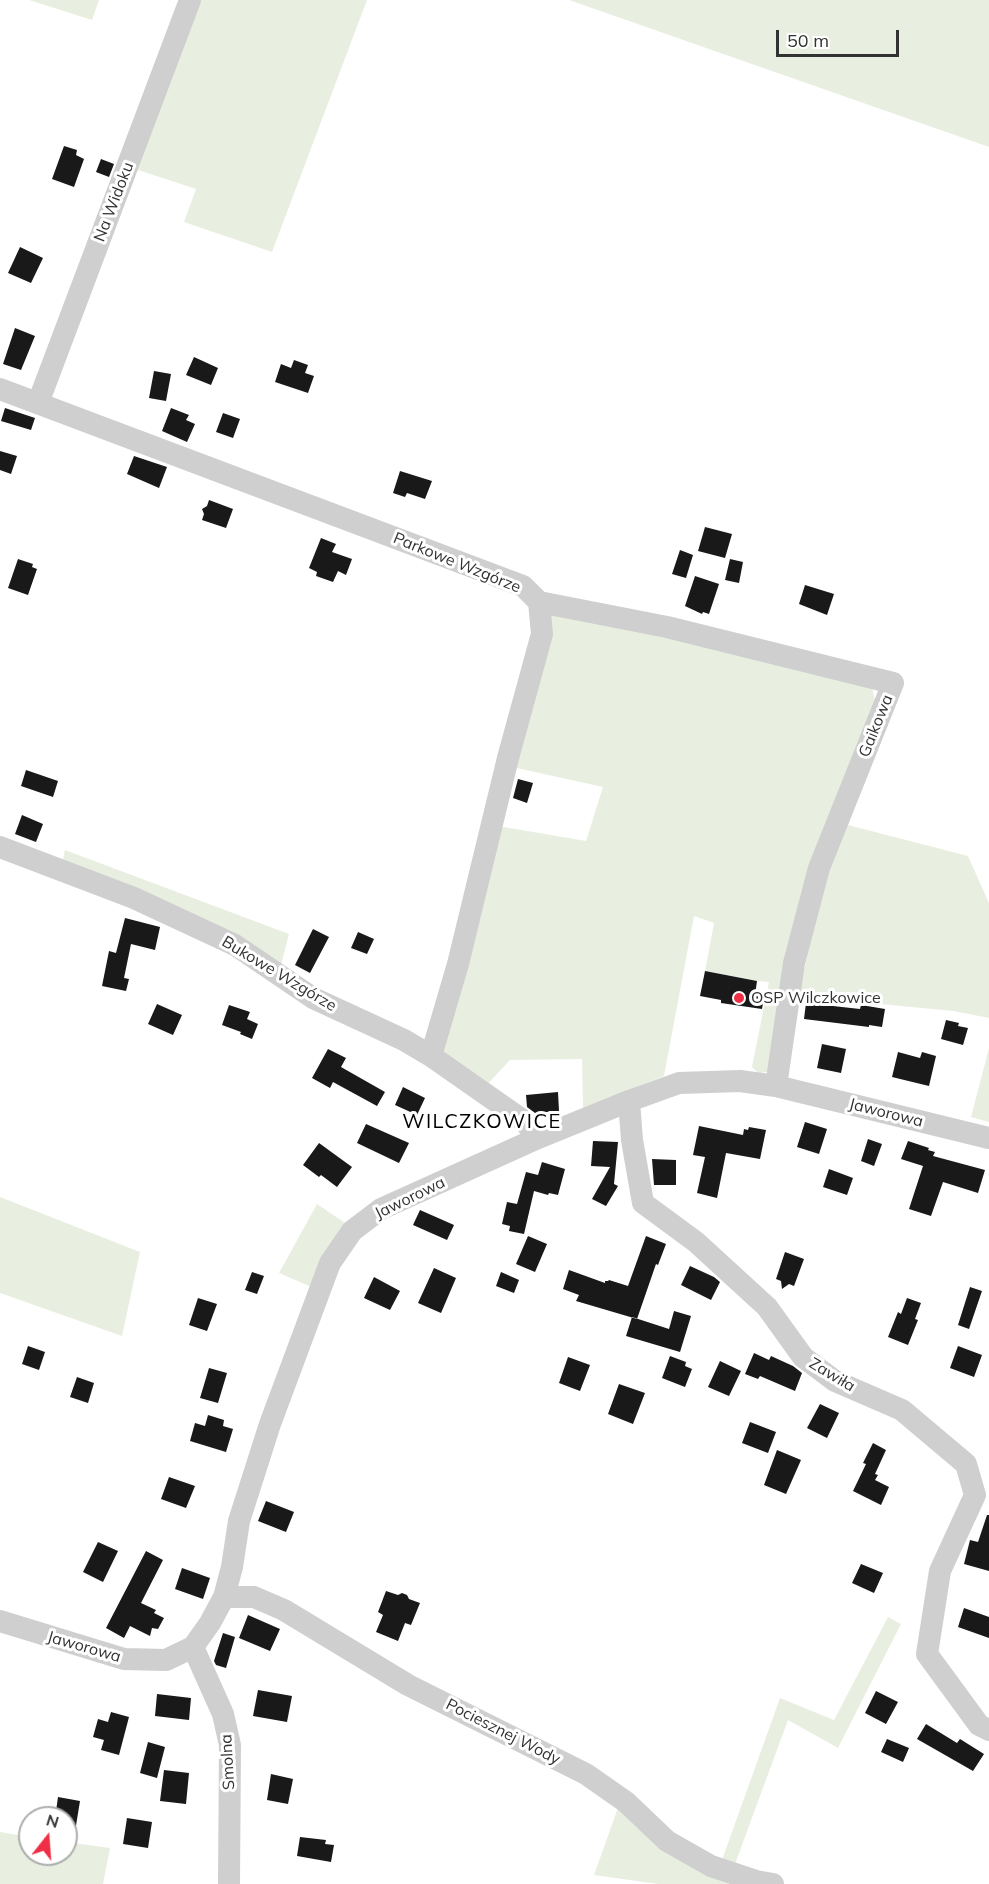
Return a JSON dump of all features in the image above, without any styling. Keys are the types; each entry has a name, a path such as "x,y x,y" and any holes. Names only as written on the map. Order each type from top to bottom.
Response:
{"street":[{"name":"Na Widoku","path":"38,403 190,0"},
{"name":"Parkowe Wzgórze","path":"0,389 522,586 539,602 542,634 508,758 458,964 431,1056"},
{"name":"Gaikowa","path":"539,602 668,627 893,683 819,868 794,963 776,1086"},
{"name":"Bukowe Wzgórze","path":"0,846 134,898 235,945 313,999 404,1040 431,1056 524,1121 538,1138"},
{"name":"Jaworowa","path":"0,1621 124,1659 166,1660 193,1647 210,1623 224,1597 232,1567 238,1521 270,1424 330,1263 352,1231 381,1209 538,1138 679,1083 740,1081 776,1086 989,1138"},
{"name":"Zawiła","path":"629,1101 632,1140 643,1203 696,1242 767,1307 803,1357 836,1381 902,1410 966,1464 975,1495 940,1571 927,1654 979,1725 989,1730"},
{"name":"Pociesznej Wody","path":"224,1597 254,1598 284,1610 408,1685 586,1774 627,1802 667,1841 711,1866 756,1881 773,1884"},
{"name":"Smolna","path":"193,1647 223,1714 230,1745 229,1884"}],"green space":[{"path":"29,0 99,0 92,20"},
{"path":"179,0 367,0 272,252 184,222 196,189 129,167"},
{"path":"569,0 989,0 989,147"},
{"path":"550,613 682,637 872,687 876,706 768,1072 758,1073 752,1067 769,982 705,971 714,923 694,916 664,1076 583,1108 582,1059 510,1060 484,1088 443,1051 498,826 586,841 603,787 512,767"},
{"path":"848,825 968,856 989,903 989,1018 953,1011 798,996 825,879"},
{"path":"65,850 289,934 280,969 63,859"},
{"path":"989,1048 989,1122 971,1117"},
{"path":"0,1197 140,1252 122,1336 0,1293"},
{"path":"317,1204 348,1225 314,1288 279,1273"},
{"path":"888,1617 901,1624 838,1748 788,1720 731,1875 757,1884 658,1884 594,1875 620,1802 582,1763 718,1871 780,1698 834,1720"},
{"path":"0,1832 18,1835 18,1866 78,1866 78,1844 110,1848 103,1884 0,1884"}],"building":[{"path":"64,146 77,150 76,155 84,159 74,187 52,179"},
{"path":"101,159 114,164 109,177 96,172"},
{"path":"20,247 43,258 31,283 8,273"},
{"path":"15,328 35,336 21,370 3,364"},
{"path":"194,357 218,368 211,385 186,375"},
{"path":"294,360 308,365 305,373 314,376 308,393 275,382 281,364 291,368"},
{"path":"154,371 171,374 166,401 149,398"},
{"path":"5,408 35,418 31,430 1,421"},
{"path":"171,408 189,415 186,420 195,424 187,442 162,431"},
{"path":"223,413 240,419 233,438 216,432"},
{"path":"0,451 17,456 11,474 0,470"},
{"path":"134,456 167,467 159,488 127,474"},
{"path":"400,471 432,481 425,499 407,493 405,497 393,493"},
{"path":"209,500 233,509 226,528 202,520 204,514 202,509 207,506"},
{"path":"705,527 732,534 725,558 698,551"},
{"path":"321,538 336,544 332,552 352,559 346,575 338,571 333,582 316,576 317,572 309,568"},
{"path":"680,550 693,555 686,578 672,574"},
{"path":"18,559 33,564 32,567 37,569 28,595 8,588"},
{"path":"730,559 743,562 739,583 725,580"},
{"path":"695,576 719,584 709,614 703,612 702,614 685,606"},
{"path":"805,585 834,594 827,615 799,604"},
{"path":"26,770 58,781 53,797 21,786"},
{"path":"518,779 533,783 527,803 513,798"},
{"path":"22,815 43,824 36,842 15,834"},
{"path":"125,918 160,927 155,950 131,944 124,978 129,979 126,991 102,986 109,951 116,953"},
{"path":"313,929 329,937 310,973 295,965"},
{"path":"358,932 374,939 367,954 351,948"},
{"path":"705,971 757,981 755,995 764,997 762,1009 721,1003 721,1000 700,996"},
{"path":"806,1003 860,1009 861,1005 885,1009 882,1027 804,1019"},
{"path":"157,1004 182,1015 173,1035 148,1024"},
{"path":"229,1005 250,1012 247,1019 258,1024 252,1039 222,1025"},
{"path":"946,1020 968,1028 963,1045 941,1039"},
{"path":"822,1044 846,1049 841,1073 817,1068"},
{"path":"328,1049 346,1058 341,1067 385,1092 377,1106 333,1082 330,1088 312,1078"},
{"path":"898,1052 920,1058 922,1052 936,1056 929,1086 892,1077"},
{"path":"403,1087 425,1098 417,1115 395,1105"},
{"path":"558,1092 559,1111 535,1113 527,1107 526,1095"},
{"path":"805,1122 827,1129 819,1154 797,1147"},
{"path":"366,1124 409,1143 399,1163 357,1143"},
{"path":"699,1126 743,1135 744,1129 748,1130 749,1127 766,1130 760,1159 726,1153 717,1198 697,1193 705,1157 693,1155"},
{"path":"868,1139 882,1144 874,1166 861,1161"},
{"path":"593,1141 618,1142 614,1184 618,1186 606,1206 592,1199 610,1167 591,1166"},
{"path":"908,1141 929,1148 928,1150 935,1152 933,1156 985,1170 978,1193 943,1182 931,1216 909,1209 923,1166 901,1159"},
{"path":"319,1143 352,1167 337,1187 303,1165"},
{"path":"652,1159 676,1160 676,1185 654,1185"},
{"path":"542,1162 565,1169 558,1195 534,1191 524,1234 509,1231 510,1226 502,1224 507,1202 517,1204 526,1172 538,1175"},
{"path":"829,1169 853,1178 847,1195 823,1187"},
{"path":"420,1210 454,1225 447,1240 413,1225"},
{"path":"528,1236 547,1244 535,1272 516,1264"},
{"path":"646,1236 666,1244 658,1265 656,1264 637,1319 576,1301 579,1295 563,1289 569,1270 605,1283 609,1280 628,1286"},
{"path":"785,1252 804,1259 794,1286 789,1284 782,1289 781,1281 776,1279"},
{"path":"690,1266 720,1282 711,1300 681,1285"},
{"path":"434,1268 456,1278 441,1313 418,1303"},
{"path":"252,1272 264,1276 257,1294 245,1290"},
{"path":"501,1272 519,1280 514,1293 496,1286"},
{"path":"374,1277 400,1291 390,1310 364,1298"},
{"path":"970,1287 982,1291 969,1329 958,1325"},
{"path":"198,1298 217,1304 207,1331 189,1325"},
{"path":"907,1298 921,1303 915,1319 918,1320 908,1345 888,1337 898,1312 901,1314"},
{"path":"674,1311 691,1316 680,1352 626,1336 632,1317 669,1329"},
{"path":"28,1346 45,1352 39,1370 22,1364"},
{"path":"958,1346 982,1355 974,1377 950,1368"},
{"path":"754,1353 769,1360 771,1356 793,1366 802,1373 795,1391 760,1376 758,1379 745,1374"},
{"path":"670,1356 686,1362 685,1366 692,1369 685,1387 662,1378"},
{"path":"568,1357 590,1365 580,1391 559,1383"},
{"path":"720,1361 741,1371 729,1396 708,1387"},
{"path":"209,1368 227,1373 218,1403 200,1398"},
{"path":"77,1377 94,1383 88,1403 70,1397"},
{"path":"619,1384 645,1393 633,1424 608,1414"},
{"path":"820,1404 839,1413 827,1438 807,1428"},
{"path":"208,1415 224,1420 223,1426 233,1429 226,1452 190,1441 195,1423 205,1426"},
{"path":"750,1422 776,1432 768,1453 742,1443"},
{"path":"873,1443 886,1450 875,1474 878,1475 875,1480 889,1487 881,1505 853,1491"},
{"path":"777,1450 801,1460 786,1494 764,1485"},
{"path":"169,1477 195,1486 186,1508 161,1499"},
{"path":"266,1501 294,1512 286,1532 258,1521"},
{"path":"987,1515 989,1515 989,1571 964,1564 970,1540 978,1542"},
{"path":"98,1542 118,1551 103,1582 83,1572"},
{"path":"146,1551 163,1560 141,1603 156,1610 154,1613 164,1618 158,1629 152,1628 150,1636 130,1626 124,1638 106,1628"},
{"path":"861,1564 883,1573 874,1593 852,1583"},
{"path":"182,1568 210,1578 203,1599 175,1589"},
{"path":"386,1591 398,1595 402,1593 409,1599 420,1603 411,1625 405,1623 398,1641 376,1632 383,1615 378,1612"},
{"path":"964,1608 989,1617 989,1638 958,1627"},
{"path":"248,1615 280,1629 270,1651 239,1638"},
{"path":"223,1633 235,1637 226,1668 216,1665 214,1661"},
{"path":"258,1690 292,1696 287,1722 253,1716"},
{"path":"876,1691 898,1702 886,1724 865,1713"},
{"path":"157,1694 191,1698 189,1720 155,1716"},
{"path":"111,1712 129,1717 119,1755 101,1750 104,1740 93,1737 98,1719 108,1722"},
{"path":"926,1724 957,1743 960,1739 984,1754 973,1771 917,1739"},
{"path":"887,1739 909,1748 903,1762 881,1752"},
{"path":"148,1742 165,1747 157,1778 140,1773"},
{"path":"164,1770 189,1773 186,1804 160,1801"},
{"path":"271,1774 293,1779 288,1804 267,1800"},
{"path":"58,1797 80,1801 78,1813 78,1806 57,1806"},
{"path":"127,1818 152,1822 148,1848 123,1844"},
{"path":"300,1837 326,1840 325,1844 334,1845 331,1862 297,1856"}],"place":[{"name":"OSP Wilczkowice","path":"739,998"}],"district":[{"name":"WILCZKOWICE","path":"482,1122"}]}
